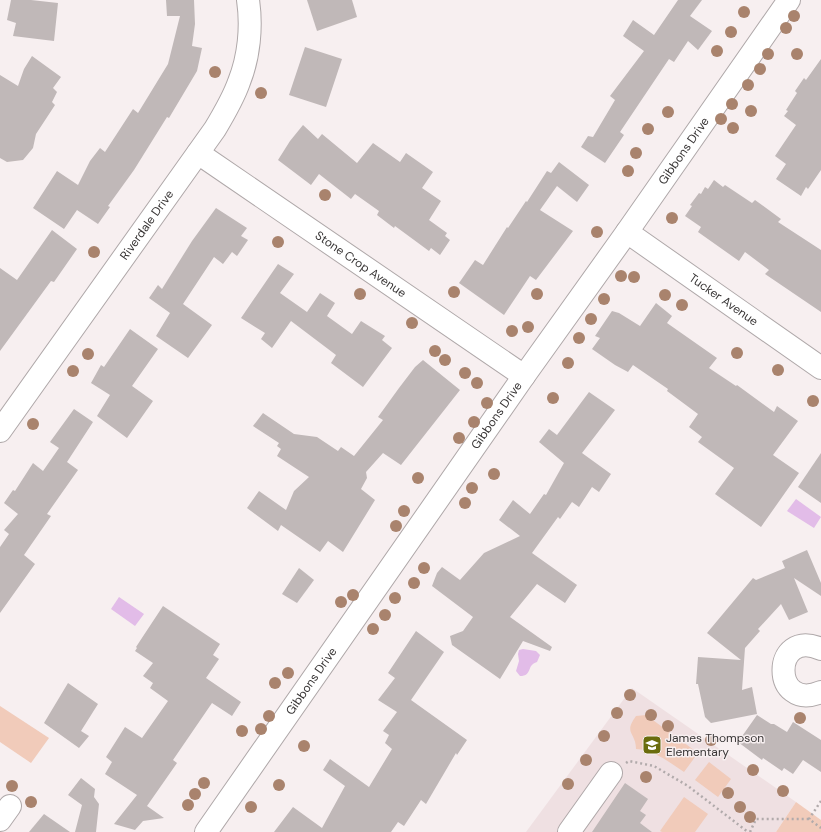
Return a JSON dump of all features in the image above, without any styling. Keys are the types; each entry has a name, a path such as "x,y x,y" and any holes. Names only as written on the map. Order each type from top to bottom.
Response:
{"street":[{"name":"Riverdale Drive","path":"0,431 215,129 239,82 248,43 250,16 248,0"},
{"name":"Gibbons Drive","path":"206,832 524,376 627,232 789,0"},
{"name":"Stone Crop Avenue","path":"198,154 524,376"},
{"name":"Tucker Avenue","path":"627,232 821,368"},
{"path":"821,649 814,646 805,645 790,652 785,660 783,676 791,689 798,694 810,696 821,692"},
{"path":"569,832 611,772"}],"path":[{"path":"611,772 629,761 654,766 688,786 749,832 756,820 809,819 821,828"},
{"path":"809,819 821,801"}],"shaded area":[{"path":"796,499 821,517 814,528 787,511"},
{"path":"119,597 144,614 135,626 111,609"},
{"path":"523,649 536,651 540,655 537,662 532,665 527,674 520,676 516,671 519,661 519,650"},
{"name":"James Thompson Elementary","path":"632,688 796,802 776,832 526,832"},
{"path":"0,706 49,738 31,763 0,742"},
{"path":"646,715 698,753 684,772 655,754 636,749 630,730 632,722 636,716"},
{"path":"709,762 731,779 718,797 695,780"},
{"path":"684,797 708,814 695,832 660,831"},
{"path":"796,802 821,820 821,832 776,832"}],"building":[{"path":"11,0 31,0 58,3 54,41 13,36 16,23 7,20"},
{"path":"166,0 194,0 195,24 192,46 202,48 197,71 169,118 167,117 134,170 108,206 110,207 98,224 77,210 64,229 33,208 57,171 78,185 90,161 100,148 105,152 133,109 138,113 168,64 180,16 167,16"},
{"path":"307,0 352,0 357,17 317,31"},
{"path":"678,0 702,0 690,16 712,31 698,50 688,41 674,62 669,59 620,132 624,135 605,163 581,147 588,136 593,137 615,100 610,96 644,51 623,36 633,20 654,35"},
{"path":"305,47 342,59 326,107 289,95"},
{"path":"32,56 61,77 53,88 57,92 52,102 55,105 36,134 33,148 23,160 7,162 0,158 0,75 18,86 24,69"},
{"path":"821,59 821,170 808,189 806,187 801,196 776,179 786,164 775,156 796,125 784,116 788,111 786,110 797,93 795,91 804,78 806,80"},
{"path":"303,125 318,139 322,134 357,163 373,143 400,162 406,153 433,172 422,188 441,201 429,220 447,233 445,236 450,240 440,255 431,248 429,251 395,226 394,228 377,215 379,211 355,194 351,199 319,174 311,185 278,160 290,141"},
{"path":"559,162 589,185 577,202 557,186 540,210 573,231 536,280 530,276 504,315 459,283 475,260 483,265 507,227 508,228 526,201 527,202 547,171 551,173"},
{"path":"714,180 723,187 725,185 752,203 755,200 781,219 778,222 821,250 821,312 765,274 769,270 745,252 739,261 698,232 701,227 685,216 692,206 690,205 699,193 701,194 705,187 708,189"},
{"path":"216,208 247,228 241,236 248,240 237,256 232,252 223,264 214,257 183,304 212,325 188,358 156,336 170,313 149,298 158,285 162,289 192,241"},
{"path":"52,230 77,249 54,282 51,281 0,351 0,268 17,280"},
{"path":"278,264 294,274 280,293 307,312 320,293 335,303 327,316 352,334 361,321 385,336 382,340 392,348 363,387 331,363 336,355 291,321 272,348 261,339 265,333 241,318"},
{"path":"656,303 672,316 667,323 717,358 709,368 736,386 737,385 774,412 777,406 798,421 773,455 799,473 761,527 715,494 734,468 698,442 702,437 689,427 698,414 667,391 668,389 633,365 628,372 592,349 600,338 595,336 612,311 619,313 640,326"},
{"path":"130,329 158,349 132,386 153,401 127,438 97,416 110,395 91,383 101,365 104,367"},
{"path":"423,360 460,390 401,465 383,453 366,472 367,478 361,489 375,500 343,552 328,541 320,552 281,525 278,531 247,508 259,491 286,510 294,491 309,477 277,456 281,449 277,446 279,443 253,426 263,413 294,434 317,437 338,451 341,447 354,456 383,420 378,417 415,367"},
{"path":"589,392 615,410 582,453 611,474 599,492 592,487 579,507 572,502 560,519 558,517 532,553 577,585 565,603 537,584 510,617 552,647 550,651 523,641 500,679 452,645 450,636 463,631 473,617 432,586 437,573 442,567 460,580 484,553 520,536 499,520 513,500 530,514 544,494 546,495 564,463 539,442 549,429 557,435"},
{"path":"74,409 93,422 67,462 78,470 47,514 51,516 24,555 35,564 0,613 0,547 9,534 4,530 18,514 4,503 13,490 15,491 33,463 43,471 59,448 50,442"},
{"path":"821,453 821,503 798,487"},
{"path":"807,550 821,583 821,596 794,578 808,612 789,620 781,604 758,629 760,631 745,648 742,690 752,687 757,714 711,723 705,717 698,684 696,684 698,657 741,660 707,633 753,578 756,580 785,568 782,561"},
{"path":"299,568 314,580 297,603 282,594"},
{"path":"163,606 220,644 213,655 219,659 206,678 241,702 232,716 212,703 173,760 177,763 147,806 164,818 143,821 135,830 114,824 137,795 105,774 112,762 106,757 125,727 142,738 168,701 150,688 153,683 143,676 153,663 135,651 137,648 136,647"},
{"path":"416,631 444,652 411,700 467,740 457,755 456,753 426,804 421,800 404,826 398,822 391,832 274,832 293,807 322,828 345,786 323,770 330,759 369,787 392,749 385,743 389,735 383,731 397,712 378,700 395,678 388,673"},
{"path":"68,683 98,704 81,731 89,736 79,748 44,723"},
{"path":"757,715 787,732 793,722 821,740 821,772 803,760 793,774 784,768 782,771 763,758 762,760 738,742"},
{"path":"81,778 95,789 94,797 99,804 96,832 75,832 82,805 68,795"},
{"path":"625,783 648,799 640,811 646,815 640,823 652,832 592,832"},
{"path":"44,814 70,832 29,832"}],"place":[{"name":"James Thompson Elementary","path":"652,745"}]}
